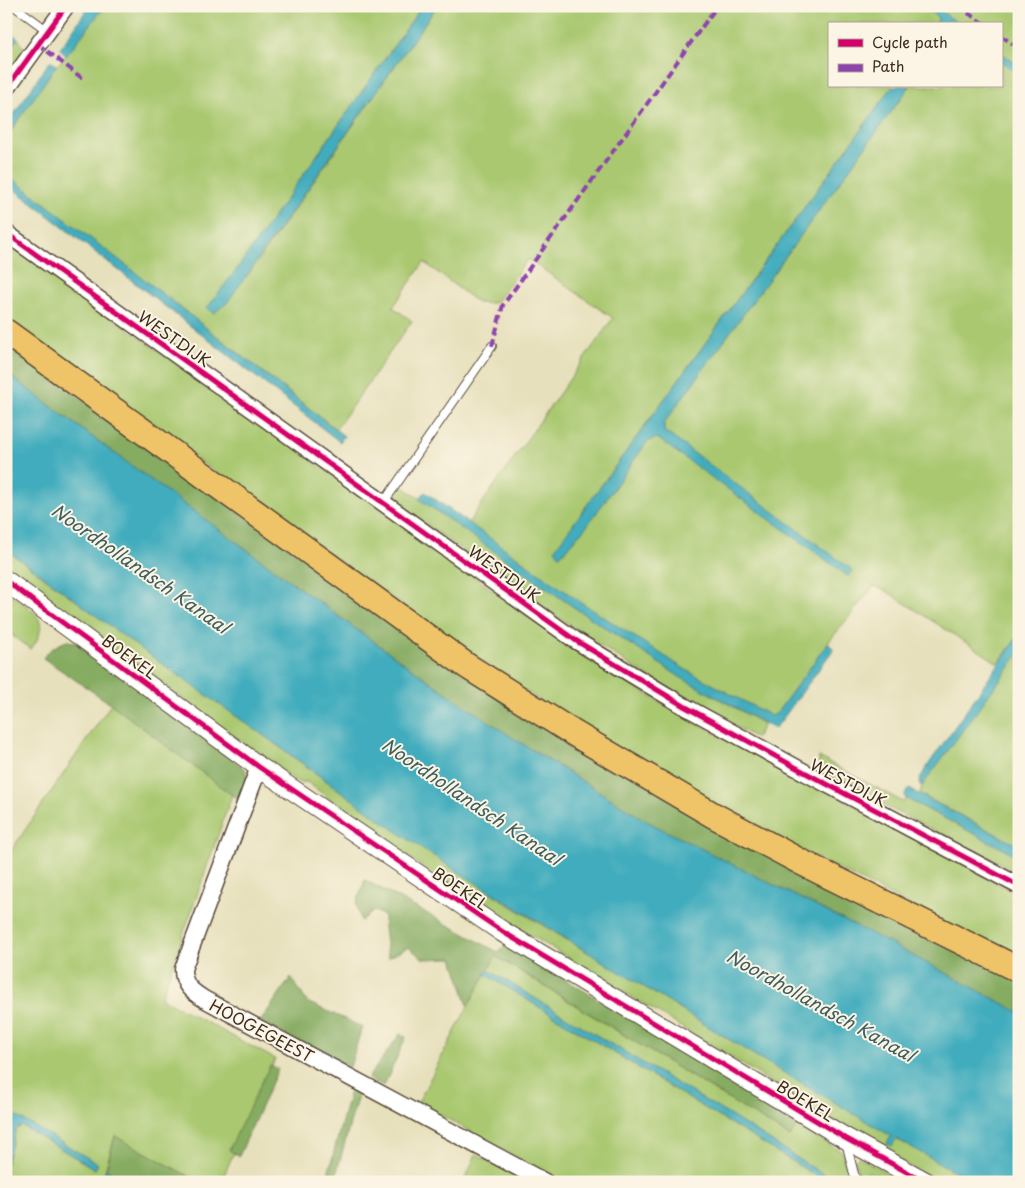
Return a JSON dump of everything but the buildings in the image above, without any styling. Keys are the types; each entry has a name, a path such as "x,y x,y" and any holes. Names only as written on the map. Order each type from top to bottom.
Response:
{"main road":[{"path":"6,332 492,682 575,734 713,815 801,862 1019,970"}],"street":[{"path":"6,88 66,6"},
{"name":"WESTDIJK","path":"6,233 575,640 667,696 806,773 1019,886"},
{"name":"BOEKEL","path":"6,581 259,767 503,932 845,1138 925,1182"},
{"name":"HOOGEGEEST","path":"259,767 183,969 183,977 186,984 204,1000 545,1182"}],"lane":[{"path":"14,6 48,31"},
{"path":"384,502 492,346"},
{"path":"845,1138 856,1182"}],"green space":[{"path":"105,6 422,6 208,308 209,310 248,275 437,6 922,6 939,18 938,22 828,22 828,88 892,88 581,513 587,526 647,442 657,437 848,576 853,572 849,568 664,431 664,423 909,88 1002,88 1002,22 956,22 934,6 1019,6 1019,635 998,663 886,591 874,586 827,644 776,714 771,716 686,670 579,601 468,523 613,318 528,259 495,303 478,303 424,262 393,307 412,321 336,429 6,174 6,138 56,66"},
{"path":"18,38 25,51 6,77 6,54"},
{"path":"6,242 427,542 573,649 678,713 785,771 839,797 1019,895 1019,960 755,827 554,711 282,521 6,320"},
{"path":"6,345 466,675 1019,982 1019,1012 889,943 648,822 516,740 349,624 6,373"},
{"path":"402,486 575,608 680,677 764,724 756,738 645,675 532,600 399,505 395,496"},
{"path":"6,550 396,831 516,909 754,1055 892,1136 887,1143 896,1139 974,1182 938,1182 467,896 333,807 334,802 307,782 298,782 6,571"},
{"path":"6,592 30,609 40,622 38,638 31,649 6,631"},
{"path":"67,641 75,642 245,769 245,788 241,800 111,704 43,658 48,652"},
{"path":"1019,654 1019,846 920,794 920,792 923,784"},
{"path":"111,704 232,795 161,998 275,1059 221,1182 199,1182 115,1136 104,1174 117,1182 6,1182 6,1165 16,1129 22,1126 95,1169 98,1164 6,1108 6,858"},
{"path":"819,757 903,802 907,799 1019,857 1019,873 825,776 819,767"},
{"path":"365,880 498,952 506,944 726,1076 797,1125 790,1137 496,956 468,1006 453,958 424,959 408,947 388,958 384,916 374,911 361,921 356,904"},
{"path":"495,956 790,1137 797,1125 842,1152 852,1182 835,1182 731,1116 488,970"},
{"path":"485,974 826,1182 560,1182 418,1102"},
{"path":"291,977 307,1002 362,1027 350,1067 260,1022"},
{"path":"400,1034 406,1037 384,1086 368,1078"},
{"path":"270,1065 278,1069 239,1156 229,1150"},
{"path":"350,1091 358,1095 334,1182 326,1182"},
{"path":"115,1136 199,1182 128,1182 106,1170"},
{"path":"476,1154 527,1182 464,1182"},
{"path":"858,1157 904,1182 878,1182 879,1178 868,1172 864,1182 860,1182 855,1160"}],"water":[{"path":"89,6 105,6 66,56 60,49"},
{"path":"422,6 437,6 227,303 214,313 207,308 240,265"},
{"path":"922,6 934,6 956,22 937,22 938,17"},
{"path":"12,34 18,38 6,54 6,40"},
{"path":"1002,54 1019,65 1019,74 1002,63"},
{"path":"50,61 56,66 6,138 6,126"},
{"path":"892,88 909,88 664,423 664,431 853,572 848,576 657,438 647,442 587,526 560,556 555,549"},
{"path":"6,174 344,436 340,442 6,183"},
{"name":"Noordhollandsch Kanaal","path":"6,373 349,624 516,740 648,822 889,943 1019,1012 1019,1182 974,1182 896,1139 892,1146 887,1144 891,1136 754,1055 455,870 396,831 6,550"},
{"path":"425,492 579,601 686,670 771,716 776,714 827,644 833,650 779,724 773,728 680,677 575,608 419,499"},
{"path":"1019,635 1019,654 922,786 919,784 920,779 926,768"},
{"path":"909,789 1019,846 1019,857 905,798"},
{"path":"488,970 731,1116 835,1182 826,1182 485,974"},
{"path":"6,1108 98,1164 95,1169 22,1126 16,1129 6,1165 6,1141 10,1128 10,1118 6,1115"},
{"path":"106,1170 128,1182 117,1182 104,1174"}],"waterway":[{"path":"873,1182 875,1176"}],"marked path":[{"path":"492,346 503,305 717,6"},
{"path":"958,6 981,22"},
{"path":"1002,37 1019,48"},
{"path":"38,44 82,78"}],"cycle path":[{"path":"6,89 66,6"},
{"path":"6,233 575,640 684,706 1019,886"},
{"path":"6,581 259,767 503,932 845,1138 925,1182"}]}
